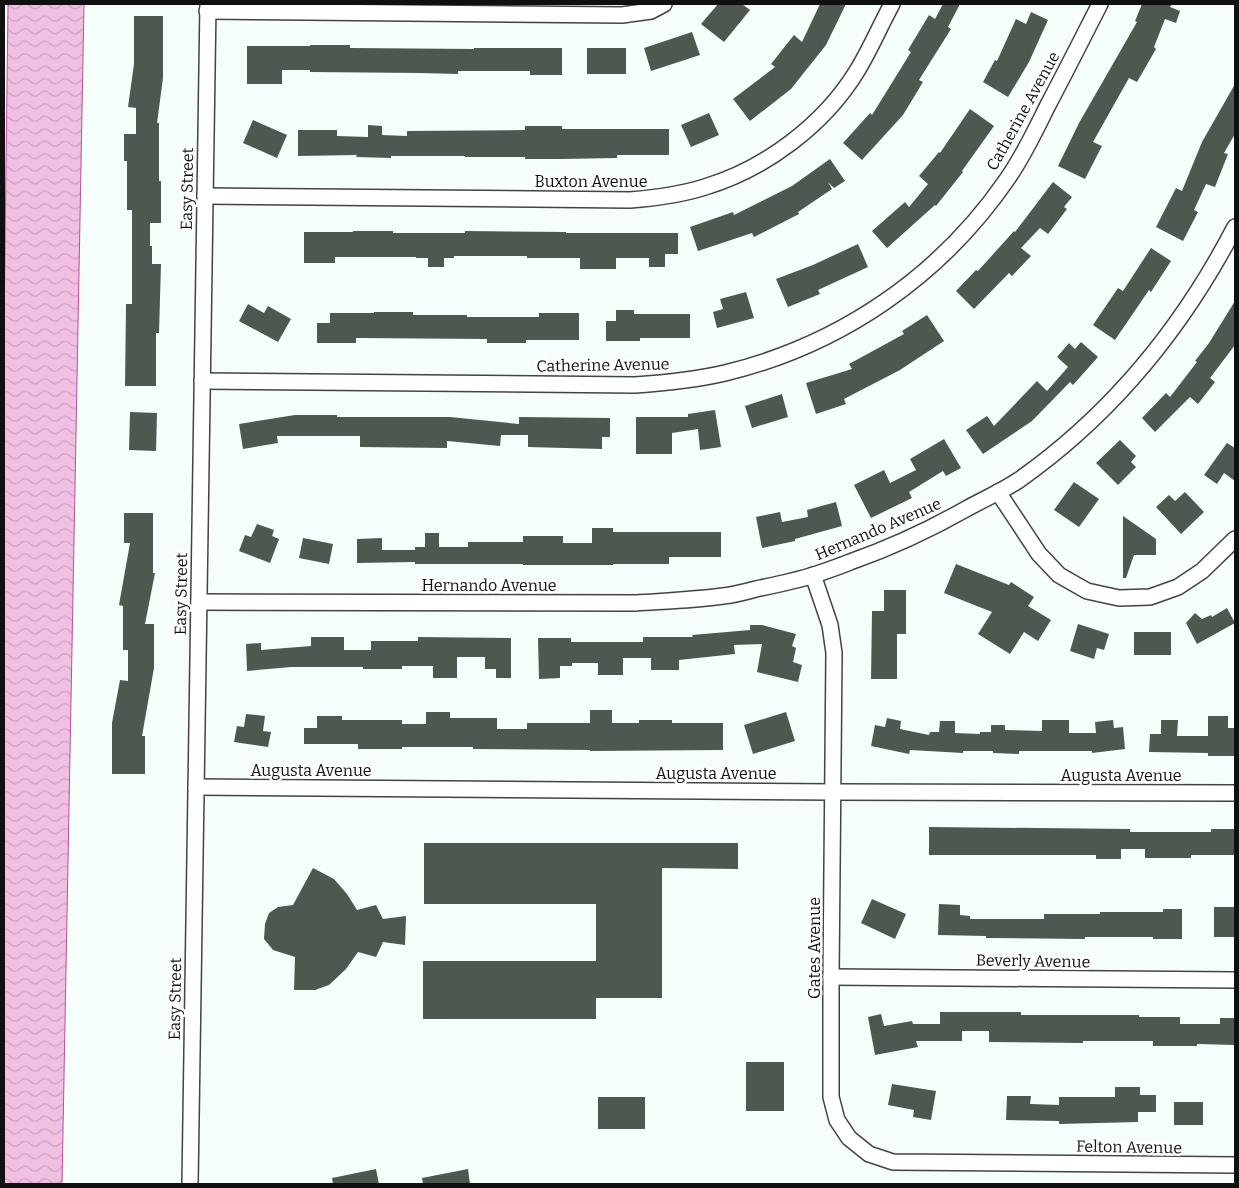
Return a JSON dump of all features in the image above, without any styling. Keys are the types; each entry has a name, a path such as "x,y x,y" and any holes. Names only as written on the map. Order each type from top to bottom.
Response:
{"street":[{"path":"208,7 622,15 650,11 664,4"},
{"name":"Buxton Avenue","path":"204,196 630,200 659,198 706,187 729,179 759,164 792,142 820,117 843,91 857,71 892,4"},
{"name":"Catherine Avenue","path":"202,380 635,384 723,374 785,355 829,336 871,312 903,290 947,252 980,216 1008,177 1029,143 1100,4"},
{"name":"Easy Street","path":"190,1184 208,7"},
{"name":"Hernando Avenue","path":"199,602 636,603 724,596 813,575 874,554 951,519 1019,480 1066,443 1110,403 1142,368 1179,320 1205,281 1235,227"},
{"path":"998,492 1039,554 1059,575 1087,591 1119,598 1150,597 1178,587 1202,570 1235,538"},
{"name":"Gates Avenue","path":"813,575 830,625 834,652 831,1097 837,1120 849,1138 869,1154 894,1162 1023,1163"},
{"name":"Augusta Avenue","path":"196,787 1235,793"},
{"name":"Beverly Avenue","path":"831,977 1235,980"},
{"name":"Felton Avenue","path":"1023,1163 1235,1165"}],"water":[{"path":"8,4 84,4 62,1184 4,1184 4,329"}],"building":[{"path":"718,4 742,4 750,10 724,42 701,24"},
{"path":"820,4 846,4 826,45 791,89 750,121 733,99 775,67 771,64 794,35 802,42"},
{"path":"943,4 960,4 948,27 951,29 919,80 923,82 903,115 862,160 843,143 870,113 872,115 911,52 908,50 929,15 935,19"},
{"path":"1142,4 1172,4 1170,7 1180,11 1176,23 1165,19 1154,47 1156,49 1137,82 1129,78 1093,142 1102,146 1085,179 1058,166 1079,123 1137,22 1135,21"},
{"path":"1031,12 1048,20 1029,62 1008,97 983,82 995,60 997,61 1016,19 1026,24"},
{"path":"134,16 163,16 163,78 157,123 159,123 161,223 150,223 152,264 161,264 159,333 156,333 156,386 125,386 126,304 132,304 132,210 127,210 127,161 124,161 124,134 136,134 136,108 128,107 134,64"},
{"path":"692,32 700,55 651,71 644,48"},
{"path":"350,45 350,48 562,48 562,75 530,75 530,71 458,71 458,74 282,70 282,84 247,84 247,46"},
{"path":"587,48 626,48 626,74 587,74"},
{"path":"1235,84 1235,134 1224,153 1228,154 1215,187 1206,184 1194,210 1198,212 1183,241 1156,227 1176,188 1182,191 1202,142"},
{"path":"970,109 994,126 963,172 936,206 887,248 872,231 905,202 909,207 928,184 919,176 940,153"},
{"path":"709,113 719,135 691,147 681,125"},
{"path":"253,120 287,135 277,158 243,143"},
{"path":"368,125 382,126 382,135 407,136 407,131 525,130 525,126 562,126 562,129 669,129 669,155 617,155 617,158 562,159 465,156 391,156 391,158 356,157 357,155 298,156 298,130 337,130 337,136 368,137"},
{"path":"830,159 845,181 834,188 828,182 832,189 798,212 799,214 754,237 752,233 698,251 690,227 733,212 734,215 792,186"},
{"path":"1053,182 1072,197 1064,207 1067,209 1048,234 1040,228 1021,248 1031,256 1012,276 1009,273 974,309 956,291 1015,232"},
{"path":"393,231 393,233 465,233 465,231 678,233 678,254 665,254 665,267 649,267 649,258 616,258 616,269 580,269 580,258 527,258 527,256 454,256 454,258 444,258 444,267 428,267 428,258 416,257 335,257 335,263 304,263 304,232"},
{"path":"858,244 868,267 818,290 820,294 788,307 776,279 813,265"},
{"path":"1151,248 1171,261 1151,292 1149,290 1115,340 1093,325 1118,288 1123,291"},
{"path":"746,292 754,318 717,328 713,312 723,309 720,299"},
{"path":"1235,301 1235,345 1210,378 1215,382 1198,404 1190,397 1155,432 1142,418 1166,393 1170,397 1197,362 1195,361 1209,343"},
{"path":"248,304 264,313 268,306 291,319 278,342 239,321"},
{"path":"616,310 634,310 634,314 690,314 690,338 640,338 640,341 606,341 606,321 616,321"},
{"path":"413,312 413,315 467,315 467,317 539,317 539,313 579,313 579,340 526,340 526,343 487,343 487,339 356,338 356,343 317,343 317,323 330,323 330,313"},
{"path":"927,315 944,341 900,370 844,399 846,404 816,414 806,383 852,369 849,364 904,334 902,331"},
{"path":"1081,342 1098,357 1073,385 1070,382 1032,421 983,454 966,430 987,416 994,426 1037,381 1047,391 1068,367 1057,357 1069,343 1075,349"},
{"path":"782,394 788,417 752,428 745,406"},
{"path":"715,410 721,447 700,450 698,429 672,433 672,454 636,454 636,417 688,417 688,414"},
{"path":"130,412 157,413 156,451 129,450"},
{"path":"295,415 450,417 519,424 519,417 610,418 610,437 602,437 602,449 528,447 528,435 501,435 500,446 447,441 447,448 360,447 360,436 277,436 278,443 243,449 239,424"},
{"path":"944,439 961,468 946,476 943,471 909,492 912,498 871,518 854,485 884,470 890,483 916,470 910,459"},
{"path":"1120,440 1136,456 1131,462 1136,467 1118,485 1096,463"},
{"path":"1227,443 1235,448 1235,481 1224,473 1217,484 1204,475"},
{"path":"1074,482 1099,499 1079,527 1054,510"},
{"path":"1185,492 1204,512 1181,534 1156,507 1169,495 1175,501"},
{"path":"836,502 842,526 795,539 795,541 762,548 756,517 780,512 782,522 808,517 807,510"},
{"path":"124,513 153,513 153,573 155,573 145,624 154,624 154,668 142,736 145,736 145,774 112,774 112,723 120,680 128,681 128,650 123,650 123,606 119,605 130,543 124,543"},
{"path":"1123,516 1156,539 1156,555 1134,555 1126,578 1123,578"},
{"path":"257,524 274,530 272,536 279,539 270,563 239,551 245,535 251,537"},
{"path":"592,528 613,528 613,532 721,532 721,557 669,557 669,564 613,565 357,563 357,539 382,538 382,550 415,550 415,547 425,547 425,533 439,533 439,547 468,547 468,542 523,542 523,536 563,536 563,543 592,543"},
{"path":"303,538 333,544 329,564 299,558"},
{"path":"956,564 1009,585 1011,582 1034,597 1028,606 1051,620 1038,641 1024,632 1010,654 978,634 992,612 944,593"},
{"path":"884,590 906,590 906,634 897,634 897,679 871,679 872,611 884,611"},
{"path":"1227,608 1235,623 1197,644 1186,623 1195,613 1202,619 1211,615 1212,617"},
{"path":"1078,624 1109,634 1104,650 1097,648 1094,659 1070,651"},
{"path":"750,625 762,625 796,634 792,646 796,648 793,662 802,665 798,682 757,672 762,644 734,645 735,654 679,660 679,670 651,670 651,658 623,658 623,675 598,675 598,663 572,663 572,666 560,666 560,678 539,679 538,638 571,638 571,642 643,642 643,637 693,637 692,635 750,630"},
{"path":"1134,632 1171,632 1171,655 1134,655"},
{"path":"311,637 344,637 344,650 371,650 371,641 418,641 418,637 511,638 511,678 496,678 496,669 485,669 485,657 457,657 457,678 433,678 433,666 402,666 402,669 291,667 247,671 246,644 261,643 261,650 311,646"},
{"path":"590,710 612,710 612,723 639,723 639,720 672,720 672,723 723,723 723,750 590,751 473,749 473,747 358,749 358,744 304,744 304,728 317,728 317,716 342,716 342,720 402,720 402,724 426,724 426,712 450,712 450,718 497,718 497,729 527,729 527,723 590,723"},
{"path":"786,712 795,741 753,754 744,725"},
{"path":"246,714 265,716 263,731 271,732 268,747 234,742 237,726 244,727"},
{"path":"1208,716 1228,716 1228,728 1235,728 1235,756 1208,756 1208,753 1149,752 1150,734 1161,734 1161,720 1178,720 1177,736 1208,736"},
{"path":"887,718 901,721 900,729 929,735 930,732 939,732 940,721 955,721 955,733 980,734 980,732 991,732 991,725 1005,725 1005,730 1042,731 1042,720 1069,720 1069,733 1096,733 1095,722 1113,720 1114,728 1123,727 1125,749 1092,753 1092,751 1019,751 1019,754 993,753 993,751 963,751 963,753 910,750 909,754 871,746 875,725 885,727"},
{"path":"929,827 1130,829 1130,832 1211,832 1211,829 1235,829 1235,855 1191,855 1191,858 1145,858 1145,849 1121,849 1121,859 1096,859 1096,855 929,855"},
{"path":"424,843 738,843 738,869 662,868 662,998 596,998 596,1019 423,1019 423,961 596,961 596,904 424,904"},
{"path":"313,868 334,879 347,894 357,910 376,905 383,919 406,916 405,945 383,942 376,957 358,952 346,969 329,985 315,990 294,990 295,957 273,950 264,939 265,924 269,913 278,907 293,905"},
{"path":"872,899 906,914 895,939 861,923"},
{"path":"939,904 960,905 960,915 970,916 970,919 1044,919 1044,914 1163,912 1163,909 1182,909 1182,939 1153,939 1153,937 1085,937 1085,939 986,938 986,936 938,935"},
{"path":"1214,907 1235,907 1235,937 1214,937"},
{"path":"940,1012 1021,1012 1021,1015 1180,1017 1180,1024 1220,1024 1220,1018 1235,1018 1235,1045 1153,1046 1153,1041 1083,1041 1083,1043 989,1042 989,1031 962,1031 962,1041 916,1041 918,1047 875,1055 868,1017 881,1014 884,1026 912,1021 913,1024 940,1024"},
{"path":"746,1062 784,1062 784,1111 746,1111"},
{"path":"892,1084 936,1091 931,1120 913,1117 914,1110 888,1105"},
{"path":"1115,1087 1140,1087 1140,1095 1156,1095 1156,1112 1138,1112 1138,1122 1059,1124 1059,1121 1006,1120 1007,1096 1031,1096 1030,1104 1059,1105 1059,1097 1115,1097"},
{"path":"598,1097 645,1097 645,1129 598,1129"},
{"path":"1174,1102 1203,1102 1203,1125 1174,1125"},
{"path":"376,1169 379,1184 333,1184 332,1178"},
{"path":"468,1169 470,1184 423,1184 422,1178"}]}
